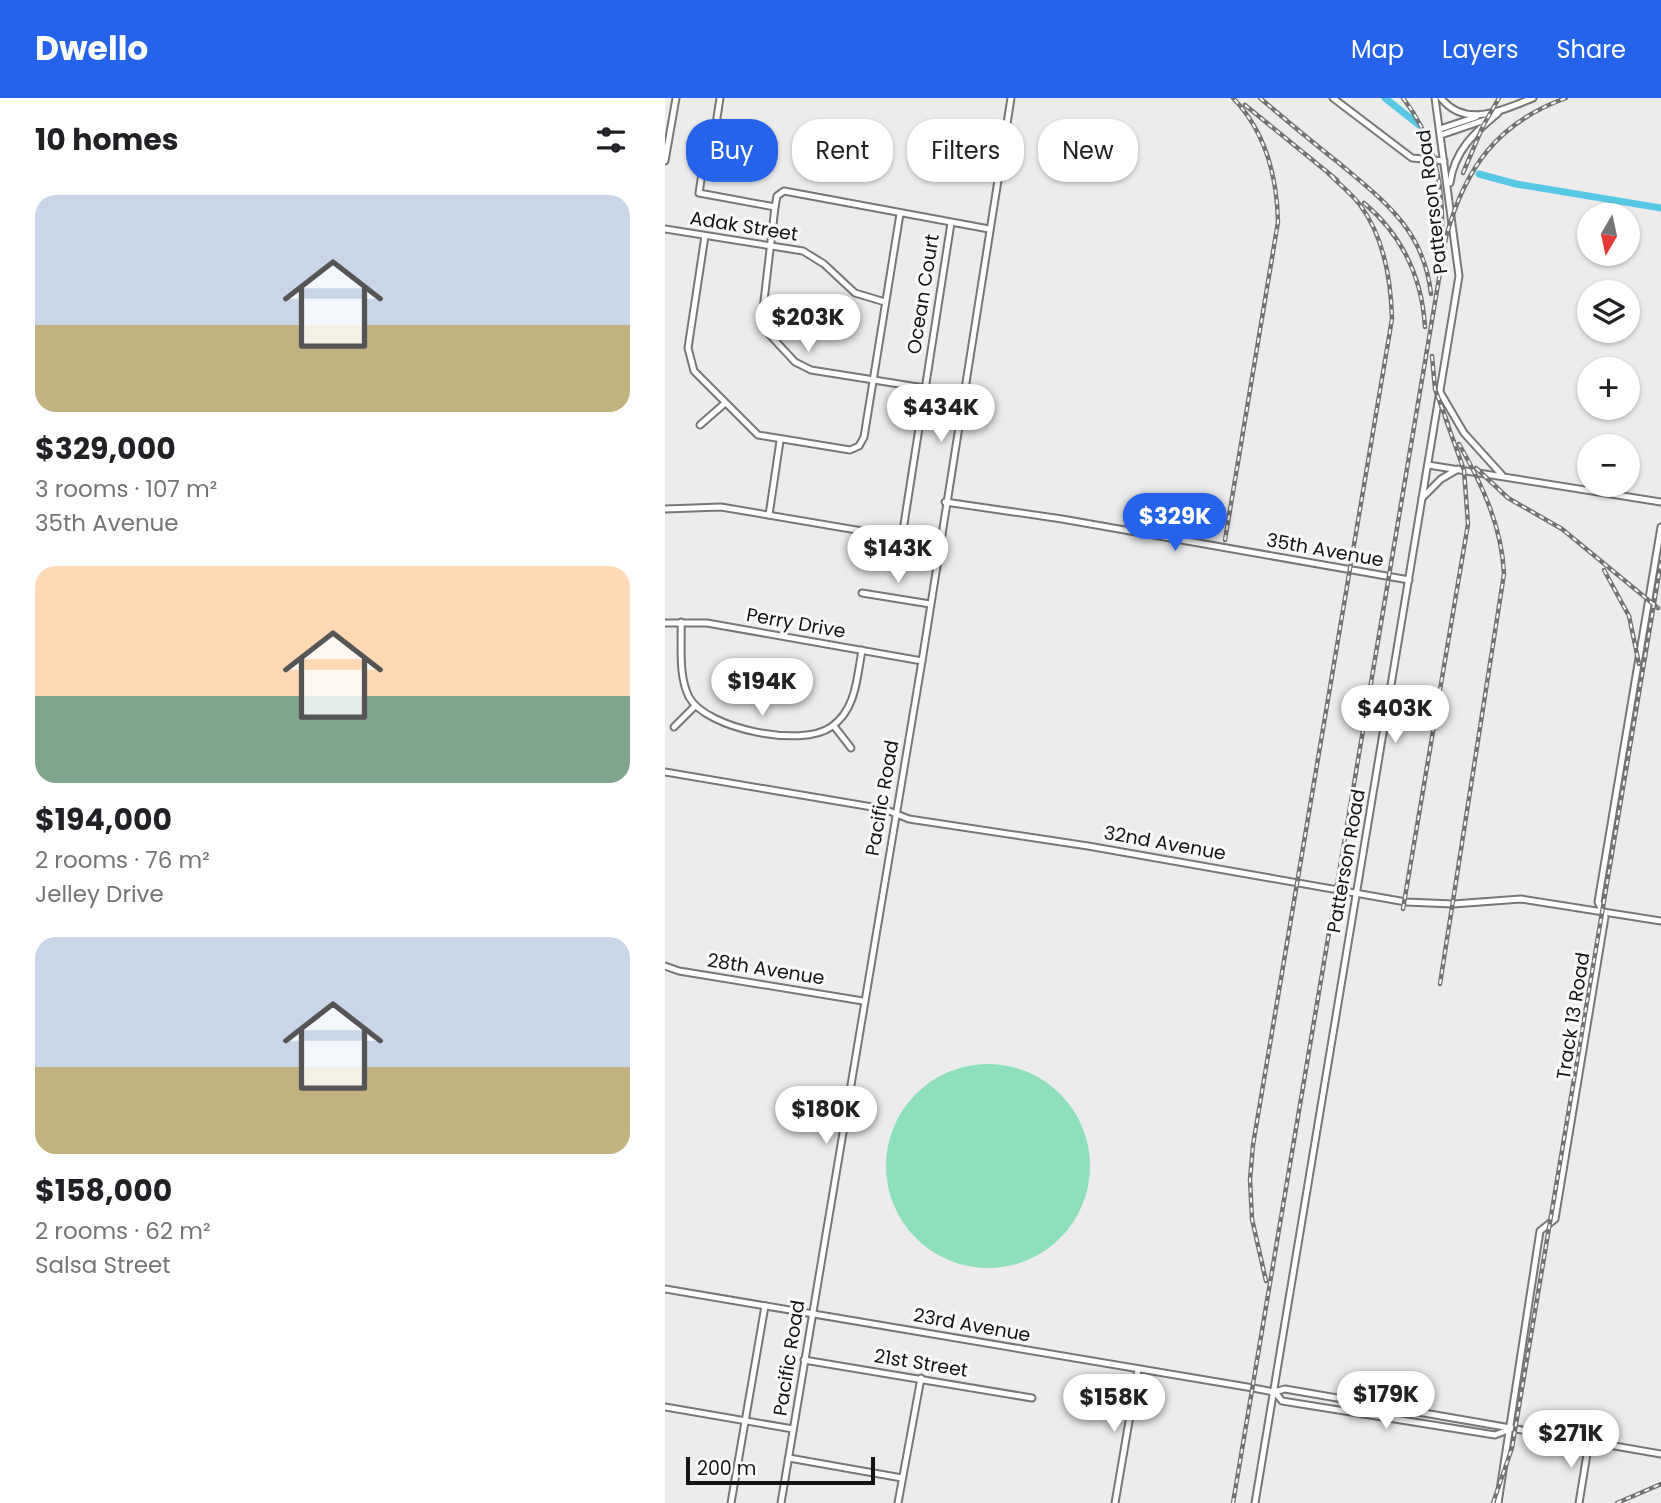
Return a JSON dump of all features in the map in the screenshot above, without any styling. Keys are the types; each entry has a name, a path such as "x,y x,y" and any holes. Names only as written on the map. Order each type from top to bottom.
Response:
{"street":[{"path":"665,161 676,98"},
{"path":"720,98 714,137 706,147 699,193 775,207"},
{"name":"Pacific Road","path":"781,1503 922,661 962,394 1011,98"},
{"path":"1333,98 1412,158 1444,161"},
{"name":"Patterson Road","path":"1255,1503 1458,276 1435,98"},
{"path":"1441,98 1458,113 1482,115"},
{"path":"1441,132 1533,98"},
{"path":"1448,193 1458,156 1473,134 1501,111"},
{"path":"1441,132 1492,118"},
{"path":"962,394 804,367 769,334 762,314 775,207 777,195 784,191 989,229"},
{"path":"705,236 688,356 697,375 758,435 847,450 856,448 864,438 899,214"},
{"name":"Ocean Court","path":"902,537 951,223"},
{"name":"Adak Street","path":"665,229 809,254 855,293 885,302"},
{"path":"1440,392 1464,433 1502,475"},
{"path":"700,425 724,404"},
{"path":"769,515 780,440"},
{"path":"1428,465 1661,502"},
{"path":"1422,498 1441,479 1458,469"},
{"name":"35th Avenue","path":"945,502 1062,519 1409,580"},
{"path":"665,509 717,507 939,544"},
{"name":"Track 13 Road","path":"1498,1503 1540,1231 1555,1219 1605,918 1598,902 1661,527"},
{"path":"862,593 930,604"},
{"path":"681,622 684,680 695,706 720,723 773,733 807,735 834,726 853,698 862,650"},
{"name":"Perry Drive","path":"665,623 706,623 922,661"},
{"path":"674,727 695,706"},
{"path":"834,726 851,748"},
{"name":"32nd Avenue","path":"665,772 896,813 909,819 1427,904 1521,899 1661,921"},
{"name":"28th Avenue","path":"665,966 679,971 863,1001"},
{"name":"23rd Avenue","path":"665,1289 1274,1392 1285,1389 1456,1416 1508,1430 1661,1454"},
{"path":"731,1503 765,1306"},
{"name":"21st Street","path":"804,1360 1033,1398"},
{"path":"1115,1503 1138,1369"},
{"path":"898,1503 921,1378"},
{"name":"23rd Avenue","path":"1274,1392 1282,1401 1495,1436 1508,1430"},
{"path":"665,1407 793,1429"},
{"path":"1579,1503 1589,1442"},
{"path":"789,1458 902,1478"}],"green space":[{"path":"988,1064 1027,1071 1060,1094 1083,1127 1090,1166 1083,1205 1060,1238 1027,1261 988,1268 949,1261 916,1238 893,1205 886,1166 893,1127 916,1094 949,1071"}],"waterway":[{"path":"1385,98 1419,125"},
{"path":"1479,174 1516,184 1661,208"}],"railway":[{"path":"1225,540 1278,222 1275,188 1267,156 1253,125 1233,98"},
{"path":"1260,98 1372,191 1400,219 1420,252 1431,294"},
{"path":"1403,98 1422,128 1434,160 1441,193 1442,228"},
{"path":"1463,173 1483,126 1499,98"},
{"path":"1233,1503 1446,237 1463,190 1487,151 1521,121 1566,98"},
{"path":"1245,105 1337,180"},
{"path":"1266,1281 1252,1219 1250,1180 1253,1145 1392,319 1388,274 1375,231 1357,201 1329,174"},
{"path":"1364,203 1389,229 1408,259 1420,291 1425,327"},
{"path":"1432,356 1435,389 1448,424"},
{"path":"1403,909 1468,524 1464,470 1445,417"},
{"path":"1440,984 1504,574 1495,523 1459,444"},
{"path":"1476,468 1508,498 1562,529 1658,608"},
{"path":"1493,1503 1512,1448 1661,562"},
{"path":"1604,570 1629,616 1639,664"},
{"path":"1617,1503 1661,1484"}]}
